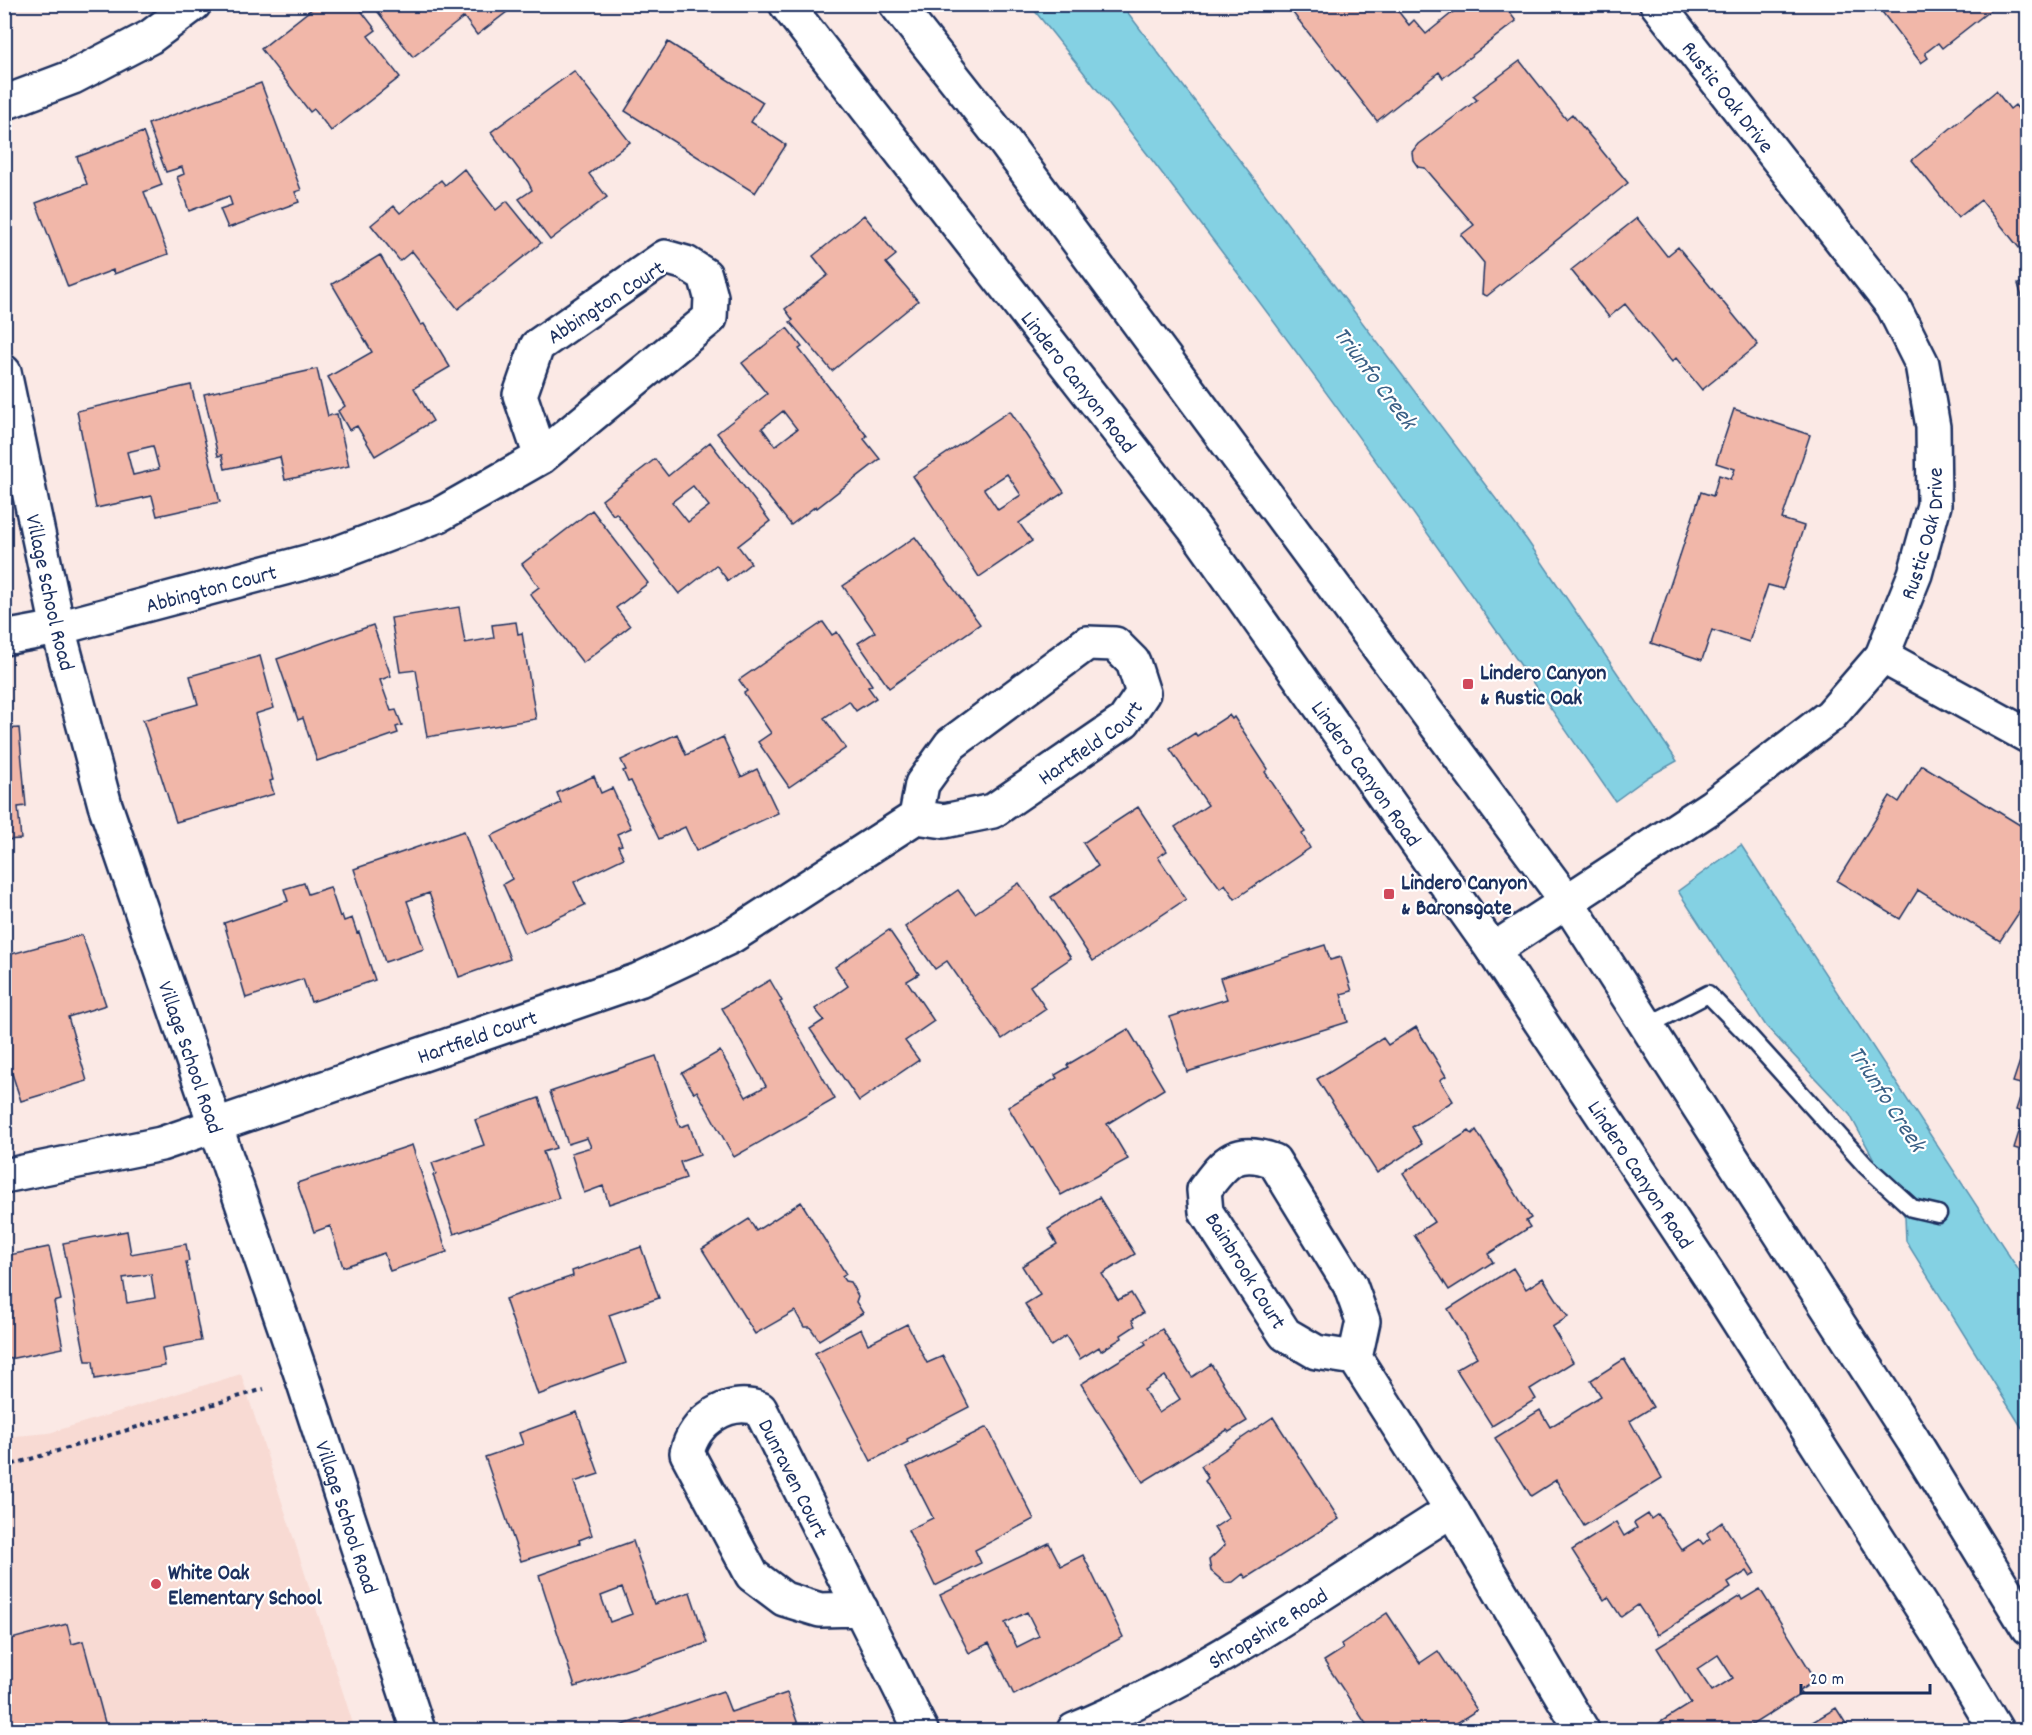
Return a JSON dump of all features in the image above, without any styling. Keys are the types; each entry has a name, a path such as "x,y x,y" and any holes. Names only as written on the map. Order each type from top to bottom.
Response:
{"street":[{"path":"4,103 73,77 150,37 194,4"},
{"name":"Lindero Canyon Road","path":"786,4 1193,526 1493,950 1716,1286 1938,1633 1996,1731"},
{"path":"896,4 1004,141 1566,900 1913,1440 2028,1628"},
{"name":"Rustic Oak Drive","path":"1493,950 1711,807 1831,715 1882,656 1915,574 1934,505 1933,427 1922,364 1893,306 1657,4"},
{"name":"Abbington Court","path":"4,638 58,628 333,555 439,515 541,457 710,318 711,297 705,275 686,263 665,257 537,346 520,395 541,457"},
{"name":"Village School Road","path":"4,372 15,482 58,628 105,805 302,1377 418,1731"},
{"name":"Hartfield Court","path":"4,1176 161,1144 639,980 732,936 916,817 944,821 993,811 1124,721 1143,693 1133,662 1115,644 1087,643 951,744 922,784 916,817"},
{"path":"1882,656 2028,736"},
{"name":"Bainbrook Court","path":"1254,1153 1274,1161 1350,1285 1363,1321 1355,1358 1316,1352 1285,1334 1206,1212 1204,1190 1223,1163 1254,1153"},
{"path":"1355,1358 1452,1510 1582,1731"},
{"name":"Dunraven Court","path":"861,1609 820,1610 793,1602 784,1599 752,1575 687,1453 691,1436 709,1416 747,1404 760,1409 861,1609 921,1731"},
{"name":"Shropshire Road","path":"1074,1731 1105,1718 1208,1663 1452,1510"}],"lane":[{"path":"1647,1026 1707,994 1748,1035 1866,1166 1912,1208 1938,1214"}],"path":[{"path":"4,1467 302,1377"}],"shaded area":[{"name":"White Oak Elementary School","path":"241,1374 355,1730 5,1730 5,1437 49,1433"}],"water":[{"name":"Triunfo Creek","path":"1030,5 1122,5 1527,540 1677,761 1648,777 1615,801 1474,598 1330,397 1182,199"},
{"name":"Triunfo Creek","path":"1741,845 2027,1283 2027,1436 1906,1241 1905,1217 1850,1115 1766,1026 1678,891"}],"building":[{"path":"318,4 356,4 376,30 368,36 400,77 331,131 314,109 310,112 261,49"},
{"path":"377,4 509,4 512,8 477,35 464,17 413,57 374,7"},
{"path":"1286,4 1395,4 1394,6 1409,25 1414,20 1426,34 1463,4 1503,4 1516,21 1443,78 1439,72 1377,121"},
{"path":"1876,4 1998,4 1942,48 1938,43 1925,53 1928,58 1921,63"},
{"path":"668,42 763,102 751,122 786,145 755,193 625,111"},
{"path":"1520,61 1566,119 1572,114 1628,183 1487,296 1482,294 1484,263 1461,235 1474,225 1425,168 1418,167 1413,160 1412,152 1418,144 1477,100 1473,96"},
{"path":"574,71 630,142 589,174 607,197 550,240 519,199 532,190 528,182 491,132"},
{"path":"261,83 301,190 295,192 299,202 228,228 220,209 232,205 229,196 189,211 177,177 184,174 182,167 166,172 148,124"},
{"path":"1996,91 2010,109 2015,105 2028,121 2028,259 1981,200 1958,218 1912,160"},
{"path":"143,132 162,185 144,192 168,254 114,274 113,270 68,287 36,203 87,184 77,157"},
{"path":"464,169 496,210 507,201 541,243 458,309 412,251 400,261 371,225 394,206 400,213 441,180 445,185"},
{"path":"864,215 896,255 886,263 918,301 832,371 790,322 793,320 785,309 828,275 813,256"},
{"path":"1637,218 1667,256 1678,247 1758,345 1702,390 1676,358 1672,362 1625,304 1609,317 1571,270"},
{"path":"380,255 421,325 424,324 450,367 414,388 433,421 375,456 357,426 349,430 338,411 345,406 328,377 372,352 332,284"},
{"path":"2028,281 2028,317 2018,284"},
{"path":"787,328 802,347 799,349 867,436 864,439 880,459 817,508 816,506 791,525 717,433 767,394 742,363","holes":["783,411 797,429 775,446 762,428"]},
{"path":"317,369 328,416 337,414 349,466 285,480 280,457 225,469 222,455 218,456 204,394"},
{"path":"191,385 220,502 157,516 152,496 96,508 77,411","holes":["153,446 159,469 133,475 127,452"]},
{"path":"1734,409 1810,435 1782,519 1804,526 1783,589 1768,585 1749,642 1712,630 1702,660 1651,643 1701,492 1713,496 1719,475 1731,479 1735,469 1716,463"},
{"path":"1010,411 1064,492 1019,523 1032,541 979,577 913,476","holes":["1007,474 1021,495 998,510 984,489"]},
{"path":"710,442 770,521 738,546 751,563 728,581 716,565 679,594 616,513 613,515 602,500 655,459 668,476","holes":["693,486 709,506 688,522 672,502"]},
{"path":"592,510 648,583 616,608 630,626 583,663 530,594 539,587 522,564"},
{"path":"915,537 980,624 889,688 858,643 875,632 843,586"},
{"path":"459,607 465,643 494,638 492,625 516,622 518,634 522,633 536,719 427,737 416,670 400,672 391,618"},
{"path":"823,622 832,635 837,632 872,685 868,687 876,698 856,711 849,701 824,718 846,748 789,787 758,742 771,733 744,693 747,691 739,680"},
{"path":"373,625 391,676 380,680 391,711 396,710 402,725 396,727 398,733 317,761 303,718 298,720 277,659"},
{"path":"260,656 274,708 255,714 273,780 270,781 274,794 176,822 143,720 198,704 190,676"},
{"path":"1229,715 1232,719 1234,717 1268,769 1265,772 1305,832 1302,834 1310,848 1235,899 1225,884 1220,888 1175,827 1208,805 1170,749 1195,733 1197,736"},
{"path":"19,728 26,806 18,807 21,839 4,840 4,729"},
{"path":"677,734 686,755 723,737 741,777 757,769 778,813 696,851 685,827 659,839 631,781 628,782 621,760"},
{"path":"1922,765 2028,830 2028,899 2000,941 1918,890 1900,919 1837,881 1890,796 1899,802"},
{"path":"594,776 601,793 612,788 631,828 617,834 622,845 618,846 624,858 574,882 585,905 525,933 503,884 512,879 491,836 561,803 557,793"},
{"path":"1138,807 1167,851 1158,857 1186,899 1093,961 1051,897 1098,866 1083,843"},
{"path":"464,831 510,959 459,977 429,893 407,901 424,949 385,962 354,869"},
{"path":"304,883 308,894 330,887 340,917 342,915 344,921 352,918 357,933 359,932 375,980 311,1002 303,979 246,998 224,923 288,901 284,889"},
{"path":"1019,883 1071,958 1030,986 1046,1009 1002,1039 947,961 935,969 905,927 958,890 975,913"},
{"path":"889,930 919,974 907,981 934,1021 905,1041 919,1060 859,1101 810,1029 824,1020 815,1009 848,986 835,967"},
{"path":"82,935 106,1005 68,1017 87,1081 21,1101 4,1049 4,956"},
{"path":"1325,945 1330,960 1341,957 1352,991 1341,994 1348,1022 1187,1072 1170,1017 1227,999 1220,978"},
{"path":"770,980 835,1099 734,1157 697,1091 694,1093 682,1073 720,1051 746,1097 766,1086 722,1008"},
{"path":"1416,1027 1446,1076 1440,1080 1453,1101 1412,1127 1422,1144 1377,1173 1317,1079 1383,1038 1388,1045"},
{"path":"1128,1029 1164,1089 1107,1124 1128,1159 1061,1195 1008,1107 1057,1078 1055,1075 1069,1067 1067,1065"},
{"path":"2028,1037 2028,1152 2014,1148 2025,1113 2016,1110 2024,1085 2013,1082"},
{"path":"656,1056 680,1127 689,1124 700,1155 680,1162 686,1178 609,1204 603,1186 584,1193 571,1153 591,1147 587,1138 568,1144 550,1092"},
{"path":"539,1098 556,1148 543,1152 559,1198 454,1234 433,1175 436,1174 432,1163 484,1145 475,1120"},
{"path":"1476,1130 1531,1218 1526,1221 1530,1227 1488,1254 1493,1262 1449,1290 1414,1235 1434,1222 1403,1173 1469,1131 1472,1134"},
{"path":"412,1145 447,1252 390,1271 384,1253 343,1267 330,1226 314,1232 297,1183"},
{"path":"1099,1197 1135,1254 1102,1274 1118,1300 1131,1293 1143,1313 1132,1320 1135,1326 1121,1335 1122,1338 1101,1351 1099,1347 1080,1359 1066,1336 1051,1346 1025,1304 1040,1295 1022,1266 1057,1244 1048,1229"},
{"path":"801,1202 846,1274 842,1277 845,1281 850,1282 858,1296 856,1302 863,1313 819,1340 810,1327 804,1327 795,1311 755,1334 702,1249 749,1219 756,1231"},
{"path":"127,1231 131,1254 186,1244 189,1261 186,1262 201,1341 162,1348 165,1366 95,1379 93,1361 86,1361 63,1243","holes":["151,1274 155,1298 127,1303 123,1278"]},
{"path":"49,1247 61,1300 54,1302 63,1348 4,1360 4,1256"},
{"path":"641,1247 659,1298 609,1315 626,1363 538,1395 505,1299 573,1276 572,1271"},
{"path":"1513,1268 1526,1289 1543,1278 1568,1317 1552,1327 1573,1362 1530,1389 1536,1399 1492,1426 1456,1369 1477,1357 1448,1309"},
{"path":"907,1324 927,1363 943,1356 969,1407 907,1439 908,1442 871,1461 815,1353 861,1329 868,1344"},
{"path":"1162,1329 1192,1377 1211,1364 1247,1421 1229,1432 1227,1430 1143,1482 1081,1384 1146,1344 1144,1341","holes":["1165,1376 1180,1399 1159,1413 1144,1390"]},
{"path":"1624,1359 1653,1407 1630,1421 1662,1478 1584,1526 1556,1480 1531,1496 1495,1438 1540,1410 1550,1427 1601,1396 1591,1380"},
{"path":"577,1412 599,1474 574,1482 592,1535 579,1540 580,1543 521,1561 485,1457 523,1444 519,1433"},
{"path":"1273,1417 1339,1519 1246,1578 1243,1574 1233,1582 1225,1583 1211,1571 1209,1560 1225,1545 1214,1528 1229,1518 1205,1481 1208,1478 1201,1466"},
{"path":"987,1427 1034,1519 975,1550 981,1563 935,1586 908,1530 933,1518 907,1467"},
{"path":"1648,1514 1651,1519 1658,1514 1682,1550 1699,1539 1703,1544 1710,1539 1707,1533 1722,1522 1755,1573 1750,1576 1747,1571 1728,1583 1731,1588 1658,1635 1638,1605 1621,1617 1608,1597 1604,1600 1572,1550 1616,1522 1624,1536 1637,1528 1634,1523"},
{"path":"633,1541 654,1604 690,1592 707,1643 575,1687 539,1575","holes":["622,1588 632,1614 610,1622 601,1596"]},
{"path":"1049,1543 1061,1566 1083,1555 1123,1637 1014,1695 989,1643 969,1653 940,1595","holes":["1027,1612 1039,1636 1017,1647 1005,1623"]},
{"path":"1760,1589 1816,1680 1799,1691 1801,1694 1744,1730 1664,1730 1659,1723 1691,1703 1657,1648 1740,1596 1742,1600","holes":["1718,1655 1733,1678 1712,1691 1697,1669"]},
{"path":"1387,1613 1420,1663 1438,1651 1477,1710 1446,1730 1425,1730 1423,1727 1418,1730 1370,1730 1324,1661 1343,1649 1341,1644"},
{"path":"67,1624 72,1644 83,1641 107,1730 4,1730 4,1641"},
{"path":"723,1691 731,1712 787,1693 800,1730 618,1730 617,1727"},
{"path":"1836,1708 1850,1730 1799,1730"}],"place":[{"name":"Lindero Canyon & Rustic Oak","path":"1468,684"},
{"name":"Lindero Canyon & Baronsgate","path":"1389,894"},
{"name":"White Oak Elementary School","path":"156,1584"}]}
